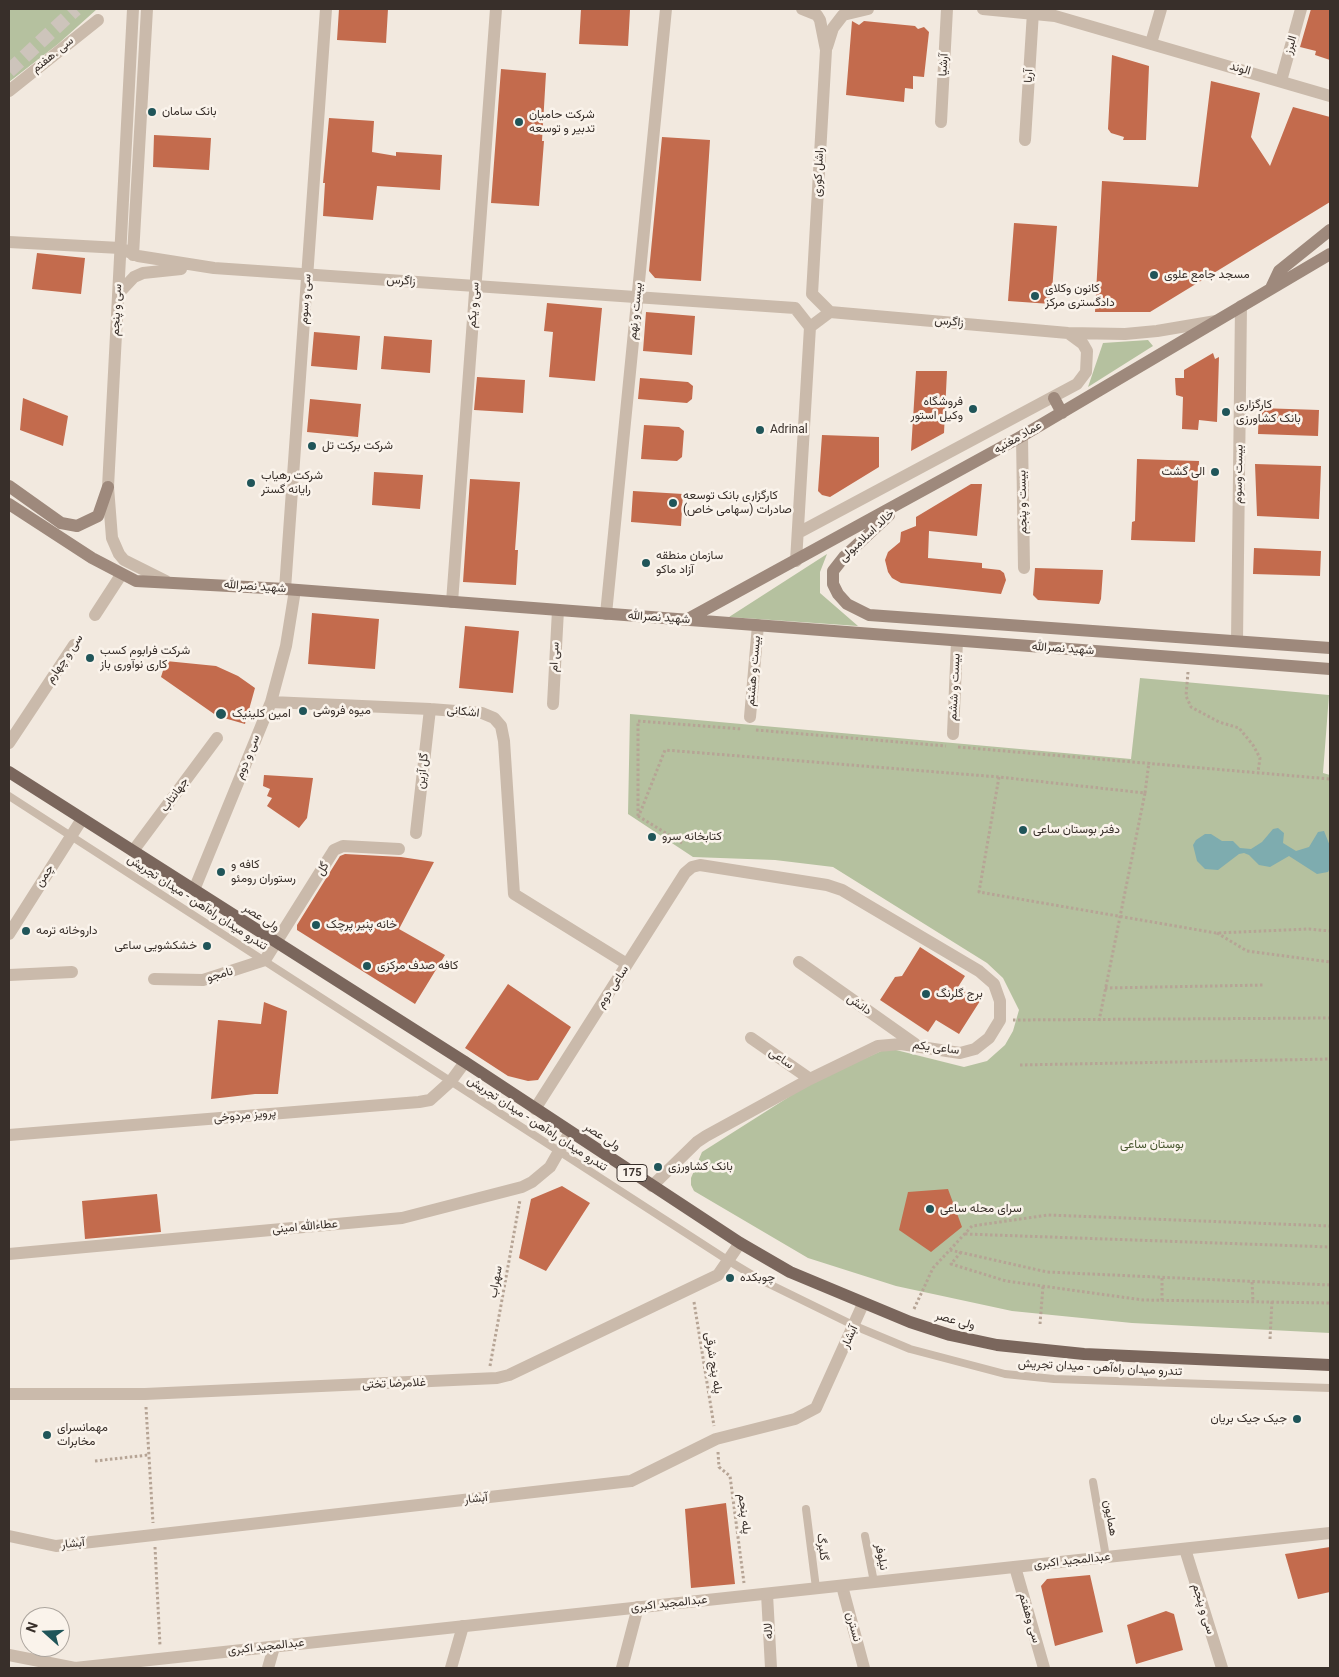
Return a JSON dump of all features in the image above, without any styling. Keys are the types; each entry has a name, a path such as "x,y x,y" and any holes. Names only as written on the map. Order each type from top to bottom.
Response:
{"main road":[{"name":"عماد مغنیه","path":"686,620 1022,436 1271,288 1279,271 1330,230"},
{"path":"1271,288 1330,254"},
{"path":"1054,398 1062,412"},
{"path":"9,486 61,523 77,526 98,516 108,487"},
{"name":"خالد اسلامبولی","path":"869,615 848,604 838,594 833,584 833,571 844,557 904,501"},
{"name":"شهید نصرالله","path":"9,504 121,575 136,581 166,581 290,589 1330,669"},
{"name":"شهید نصرالله","path":"869,615 1330,648"},
{"path":"1022,626 1022,646"},
{"path":"1237,641 1237,662"},
{"name":"ولی عصر","path":"9,772 276,944 465,1062 740,1244 790,1272 863,1304 950,1334 997,1345 1084,1354 1330,1365"}],"street":[{"name":"سی و پنجم","path":"133,9 108,487 112,538 119,554 124,560 166,581"},
{"path":"133,255 147,9"},
{"name":"سی و سوم","path":"290,589 307,274 326,9"},
{"name":"سی و یکم","path":"452,602 496,9"},
{"name":"بیست و نهم","path":"606,614 666,9"},
{"path":"802,9 817,15 820,20 826,50"},
{"path":"826,50 833,28 843,15 868,9"},
{"name":"آرشیا","path":"941,122 947,9"},
{"name":"الوند","path":"983,9 1033,12 1055,16 1330,96"},
{"path":"1151,43 1161,9"},
{"name":"البرز","path":"1281,81 1301,9"},
{"name":"آریا","path":"1025,140 1033,12"},
{"name":"سی .هفتم","path":"9,91 98,20"},
{"name":"راشل کوری","path":"812,294 826,50"},
{"name":"زاگرس","path":"9,242 120,248 133,255 214,268 795,308"},
{"path":"118,294 134,277 143,273 214,268"},
{"path":"796,560 810,327 795,308 812,294 830,312 810,327"},
{"name":"بیست وسوم","path":"1237,641 1241,306"},
{"name":"زاگرس","path":"830,312 1068,333 1144,333 1216,321"},
{"name":"عماد مغنیه","path":"798,533 1054,398 1077,384 1086,372 1088,361 1083,344 1068,333"},
{"name":"بیست و پنجم","path":"1022,436 1024,568"},
{"path":"95,615 121,575"},
{"name":"سی و دوم","path":"194,890 271,702 286,646 290,589"},
{"name":"سی ام","path":"553,704 558,610"},
{"name":"بیست و هشتم","path":"750,717 758,625"},
{"name":"بیست و ششم","path":"953,734 957,641"},
{"name":"سی و چهارم","path":"9,743 74,645"},
{"name":"اشکانی","path":"271,702 430,709 488,715 494,718 500,726 504,741 514,894 522,901 627,964"},
{"name":"گل آزین","path":"416,833 430,709"},
{"name":"جهانتاب","path":"134,852 217,738"},
{"name":"چمن","path":"9,934 82,819"},
{"name":"گل","path":"276,944 334,850 343,846 399,849"},
{"name":"ساعی دوم","path":"535,1109 685,873 692,867 700,865 842,890 979,971 994,984 1000,1001 1000,1020"},
{"path":"265,960 276,944"},
{"name":"نامجو","path":"154,979 203,980 265,960"},
{"name":"دانش","path":"799,962 919,1047"},
{"path":"9,975 72,972"},
{"name":"ساعی یکم","path":"652,1186 697,1142 810,1079 878,1046 901,1044 960,1054 975,1049 989,1038 1000,1020"},
{"name":"ساعی","path":"751,1038 810,1079"},
{"name":"پرویز مردوخی","path":"9,1135 420,1102 430,1100 451,1081 465,1062"},
{"name":"عطاءالله امینی","path":"9,1254 402,1218 522,1188 544,1174 570,1132"},
{"name":"غلامرضا تختی","path":"9,1394 145,1394 487,1380 509,1375 692,1289 718,1275 740,1244"},
{"name":"آبشار","path":"9,1536 56,1546 631,1481 716,1440 795,1419 816,1408 855,1326 863,1304"},
{"name":"عبدالمجید اکبری","path":"9,1655 75,1668 1330,1533"},
{"name":"سی و پنجم","path":"1185,1549 1222,1668"},
{"name":"سی وهفتم","path":"1015,1567 1044,1668"},
{"name":"نسترن","path":"842,1586 864,1668"},
{"name":"لاله","path":"767,1594 771,1668"},
{"path":"622,1668 638,1608"},
{"path":"451,1668 463,1626"},
{"path":"268,1668 274,1646"}],"lane":[{"name":"تندرو میدان راه‌آهن - میدان تجریش","path":"9,796 729,1261 759,1279 855,1326 910,1349 975,1368 1014,1375 1054,1379 1330,1388"},
{"name":"همایون","path":"1093,1482 1106,1557"},
{"name":"گلبرگ","path":"806,1509 816,1588"},
{"name":"نیلوفر","path":"866,1536 874,1582"}],"path":[{"path":"1189,659 1186,696 1191,707 1219,722 1240,728 1253,744 1260,758 1258,772"},
{"path":"638,816 638,721 1149,762 1330,779"},
{"path":"638,816 665,750 999,777 1145,793"},
{"path":"1099,1021 1145,793 1149,762"},
{"path":"999,777 979,892 1216,932 1309,929 1330,931"},
{"path":"638,816 682,843"},
{"path":"1216,932 1247,951 1330,962"},
{"path":"1105,988 1265,985"},
{"path":"1000,1020 1099,1021 1330,1018"},
{"path":"1020,1065 1330,1059"},
{"name":"سهراب","path":"487,1380 522,1188"},
{"path":"918,1298 933,1268 972,1226 1048,1215 1330,1226"},
{"path":"964,1234 1330,1247"},
{"path":"950,1250 1047,1272 1330,1285"},
{"path":"961,1252 951,1264 1006,1281 1143,1300 1330,1302"},
{"path":"1162,1278 1162,1300"},
{"path":"1252,1282 1253,1301"},
{"path":"1040,1324 1043,1286"},
{"name":"پله پنج شرقی","path":"692,1289 716,1440"},
{"path":"1270,1339 1272,1301"},
{"name":"پله پنجم","path":"716,1440 719,1467 730,1476 745,1596"},
{"path":"95,1461 148,1455"}],"green space":[{"path":"9,9 97,9 58,44 9,82"},
{"path":"1148,340 1153,346 1088,387 1103,343"},
{"path":"827,554 820,572 820,593 858,626 729,617"},
{"name":"بوستان ساعی","path":"1140,678 1329,695 1323,773 1330,775 1330,1333 1132,1323 1012,1311 896,1286 808,1258 694,1191 691,1185 691,1178 702,1152 814,1081 888,1048 964,1067 987,1061 1005,1045 1013,1031 1019,1010 1003,978 987,963 833,867 775,860 693,857 628,814 630,714 1131,759"}],"water":[{"path":"1278,828 1284,833 1283,843 1296,851 1309,847 1318,832 1324,831 1330,846 1330,868 1328,872 1317,874 1289,856 1270,867 1259,865 1249,855 1244,853 1239,854 1218,870 1205,869 1197,861 1193,845 1196,840 1205,834 1211,834 1222,841 1233,841 1240,848 1251,849 1262,842 1273,829"}],"building":[{"path":"339,9 388,9 386,43 337,40"},
{"path":"581,9 630,10 628,46 579,44"},
{"path":"1311,9 1330,9 1330,60 1315,55 1316,51 1300,47"},
{"path":"852,21 859,25 864,21 915,26 918,29 924,27 929,32 924,77 913,76 913,89 905,88 904,102 846,95"},
{"path":"1112,55 1149,66 1146,140 1123,140 1124,137 1111,133 1108,129"},
{"path":"501,69 546,73 542,141 544,141 539,206 491,203"},
{"path":"1211,81 1260,93 1251,137 1270,166 1293,107 1330,117 1330,202 1150,312 1095,312 1102,181 1198,187"},
{"path":"329,118 374,121 372,152 396,156 396,152 442,155 440,190 377,186 373,220 323,216 325,183 323,183"},
{"path":"154,135 211,138 209,170 153,167"},
{"path":"662,137 710,140 701,281 655,278 649,271"},
{"path":"1014,223 1057,226 1051,304 1008,301"},
{"path":"37,253 85,258 81,294 32,289"},
{"path":"547,303 602,308 595,381 549,377 553,332 544,331"},
{"path":"646,312 695,316 692,355 643,351"},
{"path":"314,332 360,336 357,370 311,366"},
{"path":"384,336 432,340 430,373 381,369"},
{"path":"1213,353 1215,359 1219,357 1217,422 1199,420 1198,430 1182,429 1183,397 1176,395 1175,378 1184,378 1184,370"},
{"path":"916,371 947,371 944,433 911,451"},
{"path":"477,377 525,380 523,413 474,410"},
{"path":"640,378 688,382 693,386 692,399 687,403 638,399"},
{"path":"23,398 68,416 63,446 20,430"},
{"path":"310,399 361,404 358,437 307,432"},
{"path":"1259,408 1319,410 1318,436 1258,434"},
{"path":"644,425 679,427 684,431 682,457 677,461 641,459"},
{"path":"822,435 879,437 879,467 830,497 822,495 818,491"},
{"path":"1137,459 1199,461 1195,542 1131,540 1132,522 1135,521"},
{"path":"1255,464 1321,466 1319,519 1257,516"},
{"path":"374,472 423,475 420,509 372,505"},
{"path":"470,479 520,482 515,550 518,550 516,585 463,582"},
{"path":"971,484 982,484 977,536 929,531 928,558 982,563 982,568 1000,570 1004,573 1006,580 1001,594 901,583 892,578 888,572 885,560 888,552 900,542 901,532 916,526 916,517"},
{"path":"633,491 683,494 681,526 631,522"},
{"path":"1254,548 1321,551 1320,576 1253,574"},
{"path":"1035,568 1103,570 1099,604 1038,600 1033,595"},
{"path":"312,613 379,619 375,669 308,664"},
{"path":"465,626 519,631 513,693 459,688"},
{"path":"166,661 216,666 238,676 255,688 245,724 217,716 161,677"},
{"path":"264,775 313,778 307,818 299,828 267,806 272,798 267,796 270,789 263,786"},
{"path":"345,854 401,857 434,862 399,929 445,955 415,1004 297,930 297,925 340,856"},
{"name":"برج گلرنگ","path":"920,947 965,976 958,987 980,1001 959,1034 936,1020 928,1032 880,1000 895,977 902,976"},
{"path":"508,984 571,1027 538,1080 528,1081 508,1076 465,1048"},
{"path":"264,1002 287,1011 278,1094 255,1094 211,1099 218,1020 261,1024"},
{"path":"562,1186 590,1203 546,1271 519,1258 531,1199"},
{"name":"سرای محله ساعی","path":"948,1189 962,1227 931,1252 899,1230 908,1192"},
{"path":"157,1194 161,1232 85,1239 82,1201"},
{"path":"726,1503 735,1584 691,1588 685,1509"},
{"path":"1330,1547 1330,1592 1298,1599 1285,1554"},
{"path":"1090,1575 1103,1632 1055,1646 1041,1586 1047,1579"},
{"path":"1166,1611 1174,1614 1183,1650 1136,1664 1127,1625"}],"tunnel":[{"path":"9,71 76,9"}],"place":[{"name":"بانک سامان","path":"152,112"},
{"name":"شرکت حامیان تدبیر و توسعه","path":"519,122"},
{"name":"مسجد جامع علوی","path":"1154,275"},
{"name":"کانون وکلای دادگستری مرکز","path":"1035,296"},
{"name":"فروشگاه وکیل استور","path":"973,409"},
{"name":"کارگزاری بانک کشاورزی","path":"1226,412"},
{"name":"Adrinal","path":"760,430"},
{"name":"شرکت برکت تل","path":"312,446"},
{"name":"الی گشت","path":"1215,472"},
{"name":"شرکت رهیاب رایانه گستر","path":"251,483"},
{"name":"کارگزاری بانک توسعه صادرات (سهامی خاص)","path":"673,503"},
{"name":"سازمان منطقه آزاد ماکو","path":"646,563"},
{"name":"شرکت فرابوم کسب کاری نوآوری باز","path":"90,658"},
{"name":"میوه فروشی","path":"303,711"},
{"name":"امین کلینیک","path":"221,714"},
{"name":"دفتر بوستان ساعی","path":"1023,830"},
{"name":"کتابخانه سرو","path":"652,837"},
{"name":"کافه و رستوران رومئو","path":"221,872"},
{"name":"خانه پنیر پرچک","path":"316,925"},
{"name":"داروخانه ترمه","path":"26,931"},
{"name":"خشکشویی ساعی","path":"207,946"},
{"name":"کافه صدف مرکزی","path":"367,966"},
{"name":"برج گلرنگ","path":"926,994"},
{"name":"بانک کشاورزی","path":"658,1167"},
{"name":"سرای محله ساعی","path":"930,1209"},
{"name":"چوبکده","path":"730,1278"},
{"name":"جیک جیک بریان","path":"1297,1419"},
{"name":"مهمانسرای مخابرات","path":"47,1435"}]}
